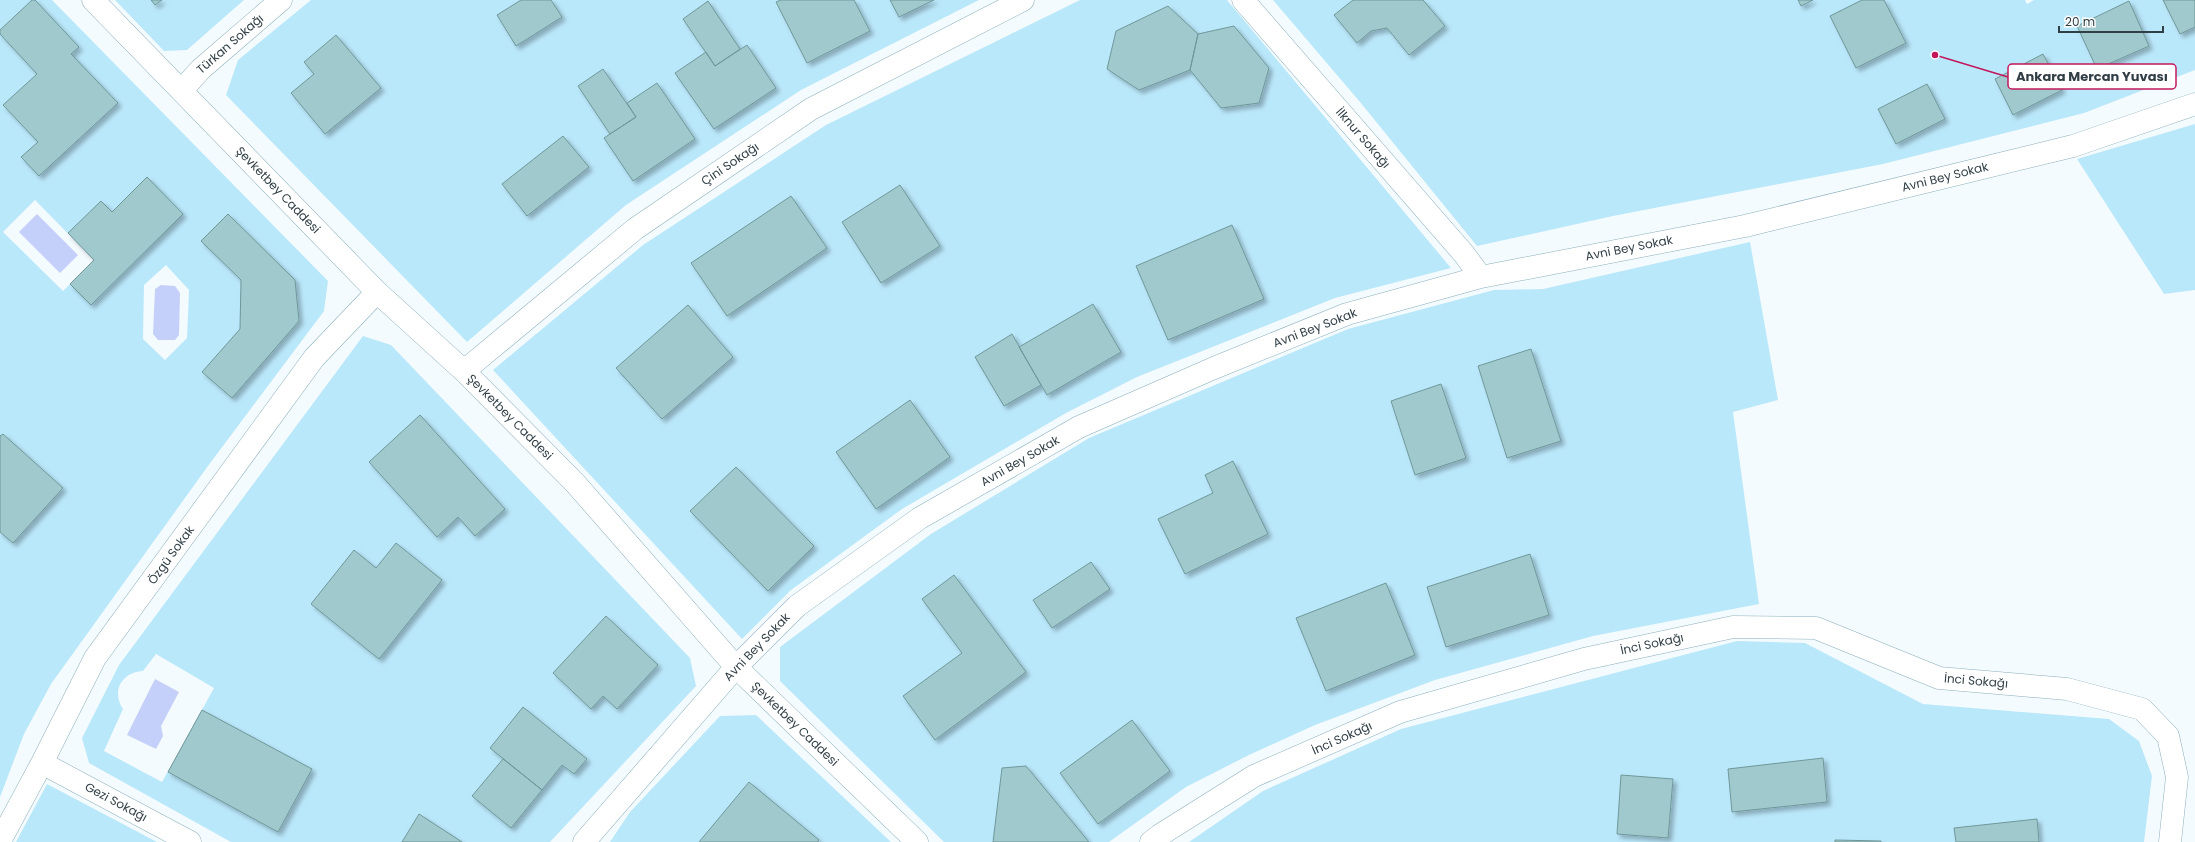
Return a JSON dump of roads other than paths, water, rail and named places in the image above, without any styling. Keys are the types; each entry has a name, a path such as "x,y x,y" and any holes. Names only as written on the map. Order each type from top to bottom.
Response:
{"street":[{"name":"Şevketbey Caddesi","path":"93,0 377,292 464,371 576,483 736,667 917,842"},
{"name":"Türkan Sokağı","path":"182,90 201,69 281,0"},
{"name":"Çini Sokağı","path":"464,371 635,229 811,109 1023,0"},
{"name":"İlknur Sokağı","path":"1243,0 1464,254 1481,277"},
{"name":"Avni Bey Sokak","path":"584,842 736,667 797,606 920,518 1079,427 1214,368 1347,314 1481,277 1744,226 2073,146 2195,104"},
{"name":"Özgü Sokak","path":"0,841 42,763 95,658 314,358 377,292"},
{"name":"İnci Sokağı","path":"1151,842 1160,834 1254,776 1400,712 1584,659 1734,626 1816,628 1939,678 2067,689 2142,709 2168,736 2177,777 2170,842"},
{"name":"Gezi Sokağı","path":"42,763 190,842"}],"place":[{"name":"Ankara Mercan Yuvası","path":"1935,55"}]}
